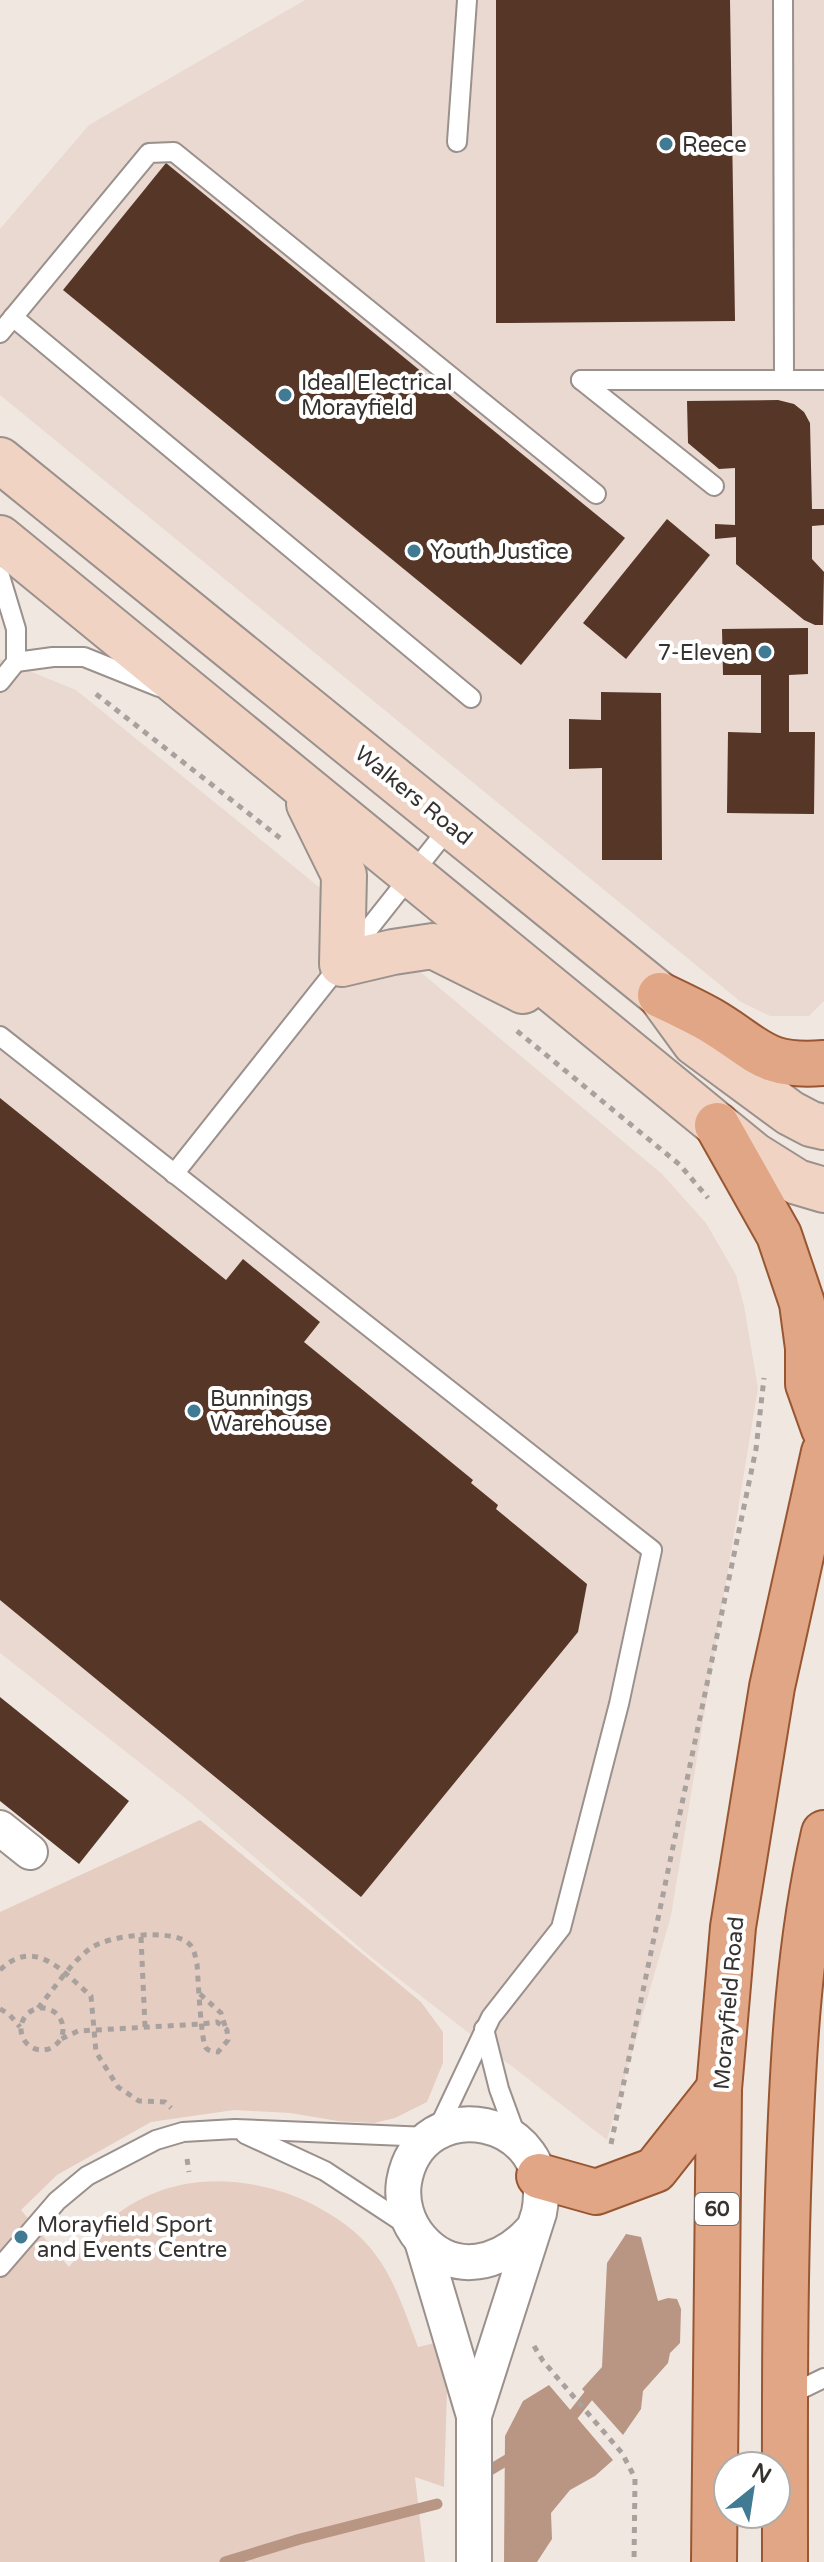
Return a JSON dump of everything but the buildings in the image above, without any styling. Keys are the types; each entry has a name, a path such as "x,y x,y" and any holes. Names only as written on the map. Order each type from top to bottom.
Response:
{"main road":[{"name":"Walkers Road","path":"0,460 660,995 695,1043 790,1113 824,1127"},
{"path":"0,538 754,1155 797,1182 824,1190"},
{"path":"298,784 344,875 342,964 406,949 442,948 606,1036"},
{"path":"660,995 711,1021 762,1056 792,1064 824,1063"},
{"path":"717,1125 779,1235 802,1303 808,1348 808,1384 824,1429"},
{"name":"Morayfield Road","path":"714,2562 719,2089 733,1927 772,1687 824,1452"},
{"path":"785,2562 786,2246 795,2035 816,1869 824,1833"},
{"path":"529,2159 596,2192 655,2170 719,2089"}],"street":[{"path":"0,1828 30,1852"},
{"path":"474,2416 541,2203 529,2159 504,2131 488,2125 461,2125 434,2135 414,2154 406,2172 403,2191 405,2210 418,2235 474,2416 474,2562"},
{"path":"418,2235 449,2257 480,2262 500,2256 518,2245 532,2230"}],"lane":[{"path":"457,142 467,0"},
{"path":"783,0 784,380"},
{"path":"0,333 149,153 174,152 596,494"},
{"path":"13,317 471,698"},
{"path":"714,486 581,380 824,380"},
{"path":"0,576 16,629 16,662 0,682"},
{"path":"16,662 84,657 200,704"},
{"path":"174,1174 451,825"},
{"path":"0,1036 652,1550 619,1704 561,1928 484,2029 434,2135 235,2129 183,2132 156,2140 87,2176 57,2201 0,2267"},
{"path":"484,2029 499,2089 529,2159"},
{"path":"235,2129 325,2171 418,2235"},
{"path":"785,2397 824,2378"}],"path":[{"path":"600,2190 756,1449 764,1377"},
{"path":"9,2014 26,2014 38,2008 86,1952 103,1941 171,1935 192,1946 197,1964 199,1993 204,2045 209,2051 223,2049 228,2040 221,2013 199,1993"},
{"path":"141,1937 145,2027"},
{"path":"0,1970 17,1957 30,1954 44,1958 91,1996 96,2052 118,2087 139,2101 165,2102 176,2113 183,2132 189,2172"},
{"path":"49,1995 51,2010"},
{"path":"38,2008 51,2010 78,2031"},
{"path":"0,2009 9,2014 20,2028 24,2040 35,2049 49,2048 78,2031 217,2022 227,2030"},
{"path":"20,2028 26,2014"},
{"path":"59,2040 63,2033 61,2020"},
{"path":"543,2361 622,2453 635,2478 634,2562"}],"shaded area":[{"path":"305,0 824,0 824,1001 809,1016 770,1016 741,1002 0,395 0,229 89,125"},
{"path":"0,659 76,690 308,878 662,1174 706,1223 736,1275 758,1388 671,1916 607,2140 372,1958 190,1802 0,1653"},
{"path":"200,1820 421,2002 443,2032 443,2063 427,2102 395,2118 374,2123 234,2110 151,2122 57,2175 21,2210 69,2267 95,2234 115,2216 137,2201 184,2184 209,2181 260,2186 306,2201 347,2225 382,2264 418,2347 435,2343 447,2391 444,2487 415,2477 425,2562 0,2562 0,1912"},
{"path":"626,2234 641,2237 658,2301 677,2299 681,2309 680,2343 670,2353 668,2363 643,2391 641,2409 623,2435 582,2389 602,2367 607,2263"},
{"path":"549,2385 613,2460 595,2476 570,2490 551,2513 552,2539 537,2562 504,2562 505,2436 523,2401"}],"waterway":[{"path":"566,2424 597,2385"},
{"path":"490,2470 517,2454"},
{"path":"225,2562 437,2504"}],"place":[{"name":"Reece","path":"666,144"},
{"name":"Ideal Electrical Morayfield","path":"285,395"},
{"name":"Youth Justice","path":"414,551"},
{"name":"7-Eleven","path":"765,652"},
{"name":"Bunnings Warehouse","path":"194,1411"},
{"name":"Morayfield Sport and Events Centre","path":"21,2237"}]}
